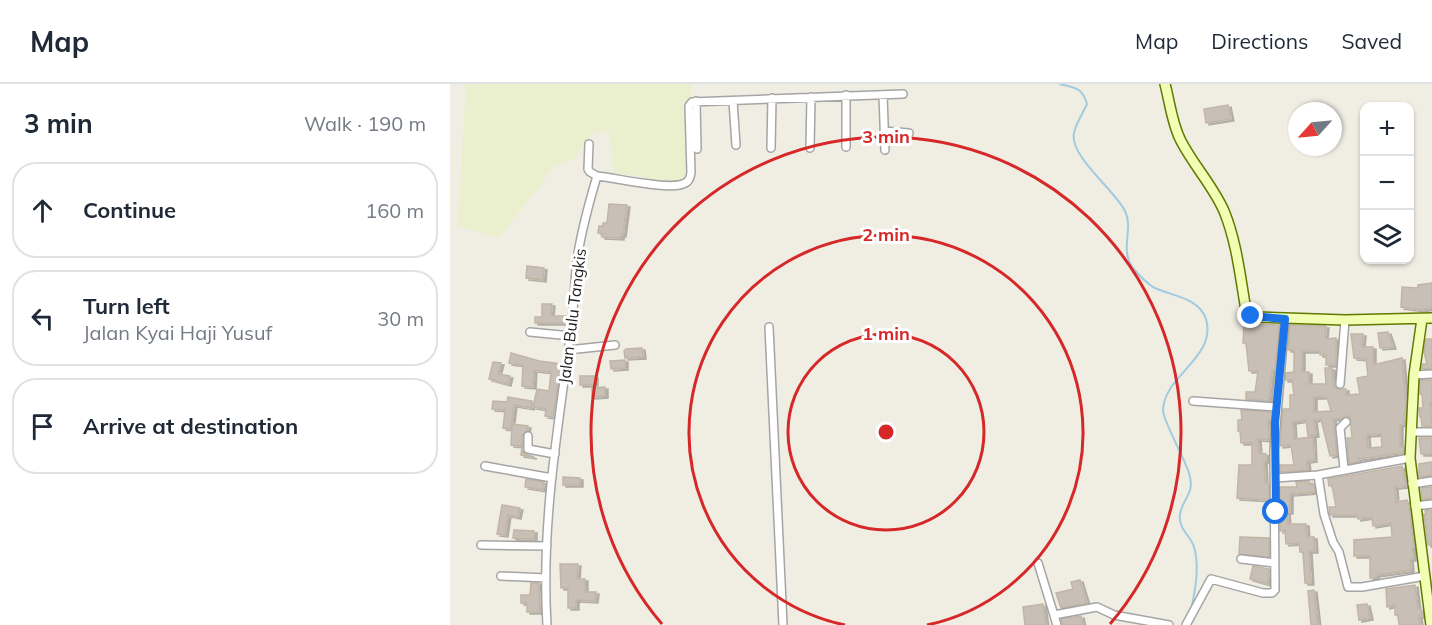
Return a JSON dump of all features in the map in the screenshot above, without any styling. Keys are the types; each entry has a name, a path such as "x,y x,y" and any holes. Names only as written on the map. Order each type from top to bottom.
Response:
{"street":[{"path":"1165,84 1178,135 1214,190 1230,227 1235,241 1247,312 1250,315 1285,319 1427,318 1414,375 1410,458 1431,625"},
{"path":"589,144 588,169 597,176 665,186 682,185 687,182 691,173 689,106 691,102 903,94"},
{"path":"846,95 846,147"},
{"path":"883,95 885,150"},
{"path":"810,148 811,97"},
{"path":"771,148 772,98"},
{"path":"696,101 698,149"},
{"path":"733,101 736,145"},
{"path":"884,131 909,133"},
{"name":"Jalan Bulu Tangkis","path":"547,625 547,546 552,478 571,336 578,258 597,176"},
{"path":"1186,625 1210,580 1214,579 1263,593 1272,593 1275,590 1274,450 1285,319"},
{"path":"1340,384 1345,320"},
{"path":"769,327 783,625"},
{"path":"530,332 571,336"},
{"path":"568,350 615,345"},
{"path":"1414,375 1432,374"},
{"path":"1193,401 1277,407"},
{"path":"1344,469 1340,428 1346,422"},
{"path":"1411,432 1432,432"},
{"path":"528,436 528,448 555,454"},
{"path":"1275,478 1318,475 1410,458"},
{"path":"485,466 552,478"},
{"path":"1318,475 1324,514 1333,542 1339,552 1348,586 1362,587 1425,576"},
{"path":"1412,483 1432,481"},
{"path":"1415,506 1432,504"},
{"path":"481,545 547,546"},
{"path":"1241,559 1275,563"},
{"path":"1038,563 1057,625"},
{"path":"501,576 546,578"},
{"path":"1054,615 1097,607 1114,615 1169,625"}],"green space":[{"path":"466,84 691,84 691,96 684,104 686,178 677,182 614,173 609,131 593,133 575,158 553,168 499,238 458,226"}],"building":[{"path":"1228,105 1231,119 1206,123 1204,109"},
{"path":"609,204 627,205 621,238 602,237 603,234 598,233 599,226 607,223"},
{"path":"527,266 544,268 543,280 526,278"},
{"path":"1432,283 1432,308 1421,310 1401,307 1402,287 1418,288 1418,285"},
{"path":"542,304 552,304 551,316 567,316 566,323 535,323 535,317 542,317"},
{"path":"1244,324 1279,325 1275,370 1272,370 1269,401 1246,399 1246,392 1255,392 1258,371 1249,371 1246,343 1243,343"},
{"path":"1290,325 1326,326 1325,339 1336,338 1336,365 1326,365 1326,355 1320,355 1320,351 1302,351 1302,372 1309,372 1309,384 1326,384 1325,368 1332,368 1334,387 1346,389 1346,395 1360,394 1357,378 1368,376 1366,359 1354,358 1351,334 1363,334 1362,347 1373,347 1373,365 1402,358 1406,405 1404,424 1400,425 1400,447 1404,447 1403,453 1358,459 1359,462 1349,464 1347,438 1352,438 1350,416 1333,419 1337,455 1330,456 1321,419 1314,420 1316,435 1308,436 1306,420 1293,422 1294,439 1313,437 1314,460 1307,461 1308,470 1280,472 1280,465 1294,465 1291,445 1280,446 1283,409 1290,409 1290,395 1294,395 1292,380 1285,380 1286,373 1294,372 1294,350 1288,350","holes":["1314,397 1327,397 1331,411 1314,412","1381,434 1382,447 1368,448 1367,435"]},
{"path":"1388,332 1393,347 1380,348 1378,333"},
{"path":"1426,339 1432,339 1432,368 1422,369 1422,364 1427,364 1424,352"},
{"path":"642,348 643,357 625,358 626,349"},
{"path":"511,353 561,364 553,417 545,416 546,409 533,407 537,389 549,391 551,372 534,370 533,387 522,386 523,365 509,363"},
{"path":"625,360 625,368 611,369 610,361"},
{"path":"493,362 501,363 498,374 510,376 508,384 489,379"},
{"path":"580,376 595,376 595,385 580,385"},
{"path":"1420,380 1432,380 1432,403 1430,403 1432,426 1422,426 1419,408 1423,408"},
{"path":"605,387 605,396 592,397 592,388"},
{"path":"508,397 532,401 531,408 514,405 511,429 503,428 505,410 492,409 493,401 507,402"},
{"path":"1241,410 1272,412 1271,421 1268,420 1269,440 1258,439 1259,453 1266,454 1265,483 1269,484 1269,500 1237,498 1239,465 1252,465 1252,443 1241,443 1240,431 1238,431 1238,420 1242,420"},
{"path":"512,424 528,426 527,431 522,435 522,446 511,445"},
{"path":"1419,438 1432,438 1432,454 1421,454"},
{"path":"1432,462 1432,475 1419,477 1419,464"},
{"path":"1402,466 1406,486 1395,487 1396,502 1407,500 1409,507 1414,547 1412,548 1413,559 1410,559 1411,570 1370,578 1370,556 1354,556 1354,540 1392,537 1391,523 1373,526 1372,517 1358,519 1357,515 1330,515 1329,507 1336,507 1332,485 1329,486 1328,479"},
{"path":"563,477 580,478 580,485 563,485"},
{"path":"526,479 544,482 543,490 525,487"},
{"path":"1309,481 1309,485 1314,484 1315,492 1290,494 1290,512 1287,512 1288,524 1306,524 1307,537 1314,537 1315,551 1309,551 1311,583 1305,583 1303,552 1300,552 1299,543 1286,544 1285,530 1280,531 1280,487 1297,487 1296,482"},
{"path":"1432,487 1432,498 1422,500 1421,488"},
{"path":"502,505 520,508 518,517 508,515 505,535 497,534"},
{"path":"1425,510 1432,510 1432,544 1428,545 1424,514 1426,514"},
{"path":"514,530 534,531 534,539 513,538"},
{"path":"1240,537 1269,538 1269,557 1239,554"},
{"path":"560,564 578,564 577,579 585,579 585,592 596,592 595,601 576,600 576,608 568,608 568,588 561,588"},
{"path":"1253,566 1269,569 1268,584 1250,579"},
{"path":"1080,580 1087,603 1061,608 1056,593 1073,589 1071,582"},
{"path":"531,583 539,583 540,612 527,612 527,603 521,603 521,595 530,595"},
{"path":"1415,585 1418,609 1421,609 1422,616 1419,616 1420,625 1399,625 1398,615 1395,615 1395,605 1387,607 1386,589"},
{"path":"1314,590 1318,625 1311,625 1308,591"},
{"path":"1043,604 1046,625 1025,625 1023,607"},
{"path":"1367,604 1370,618 1359,620 1357,605"},
{"path":"1081,616 1083,625 1063,625 1061,619"}],"waterway":[{"path":"1060,84 1077,89 1085,98 1087,104 1075,129 1074,142 1085,162 1125,211 1128,225 1127,254 1133,268 1153,287 1197,306 1206,319 1207,333 1204,345 1172,386 1163,410 1191,480 1180,520 1192,543 1197,563 1191,611"}],"route":[{"path":"1251,316 1285,319 1275,423 1276,512"}]}
